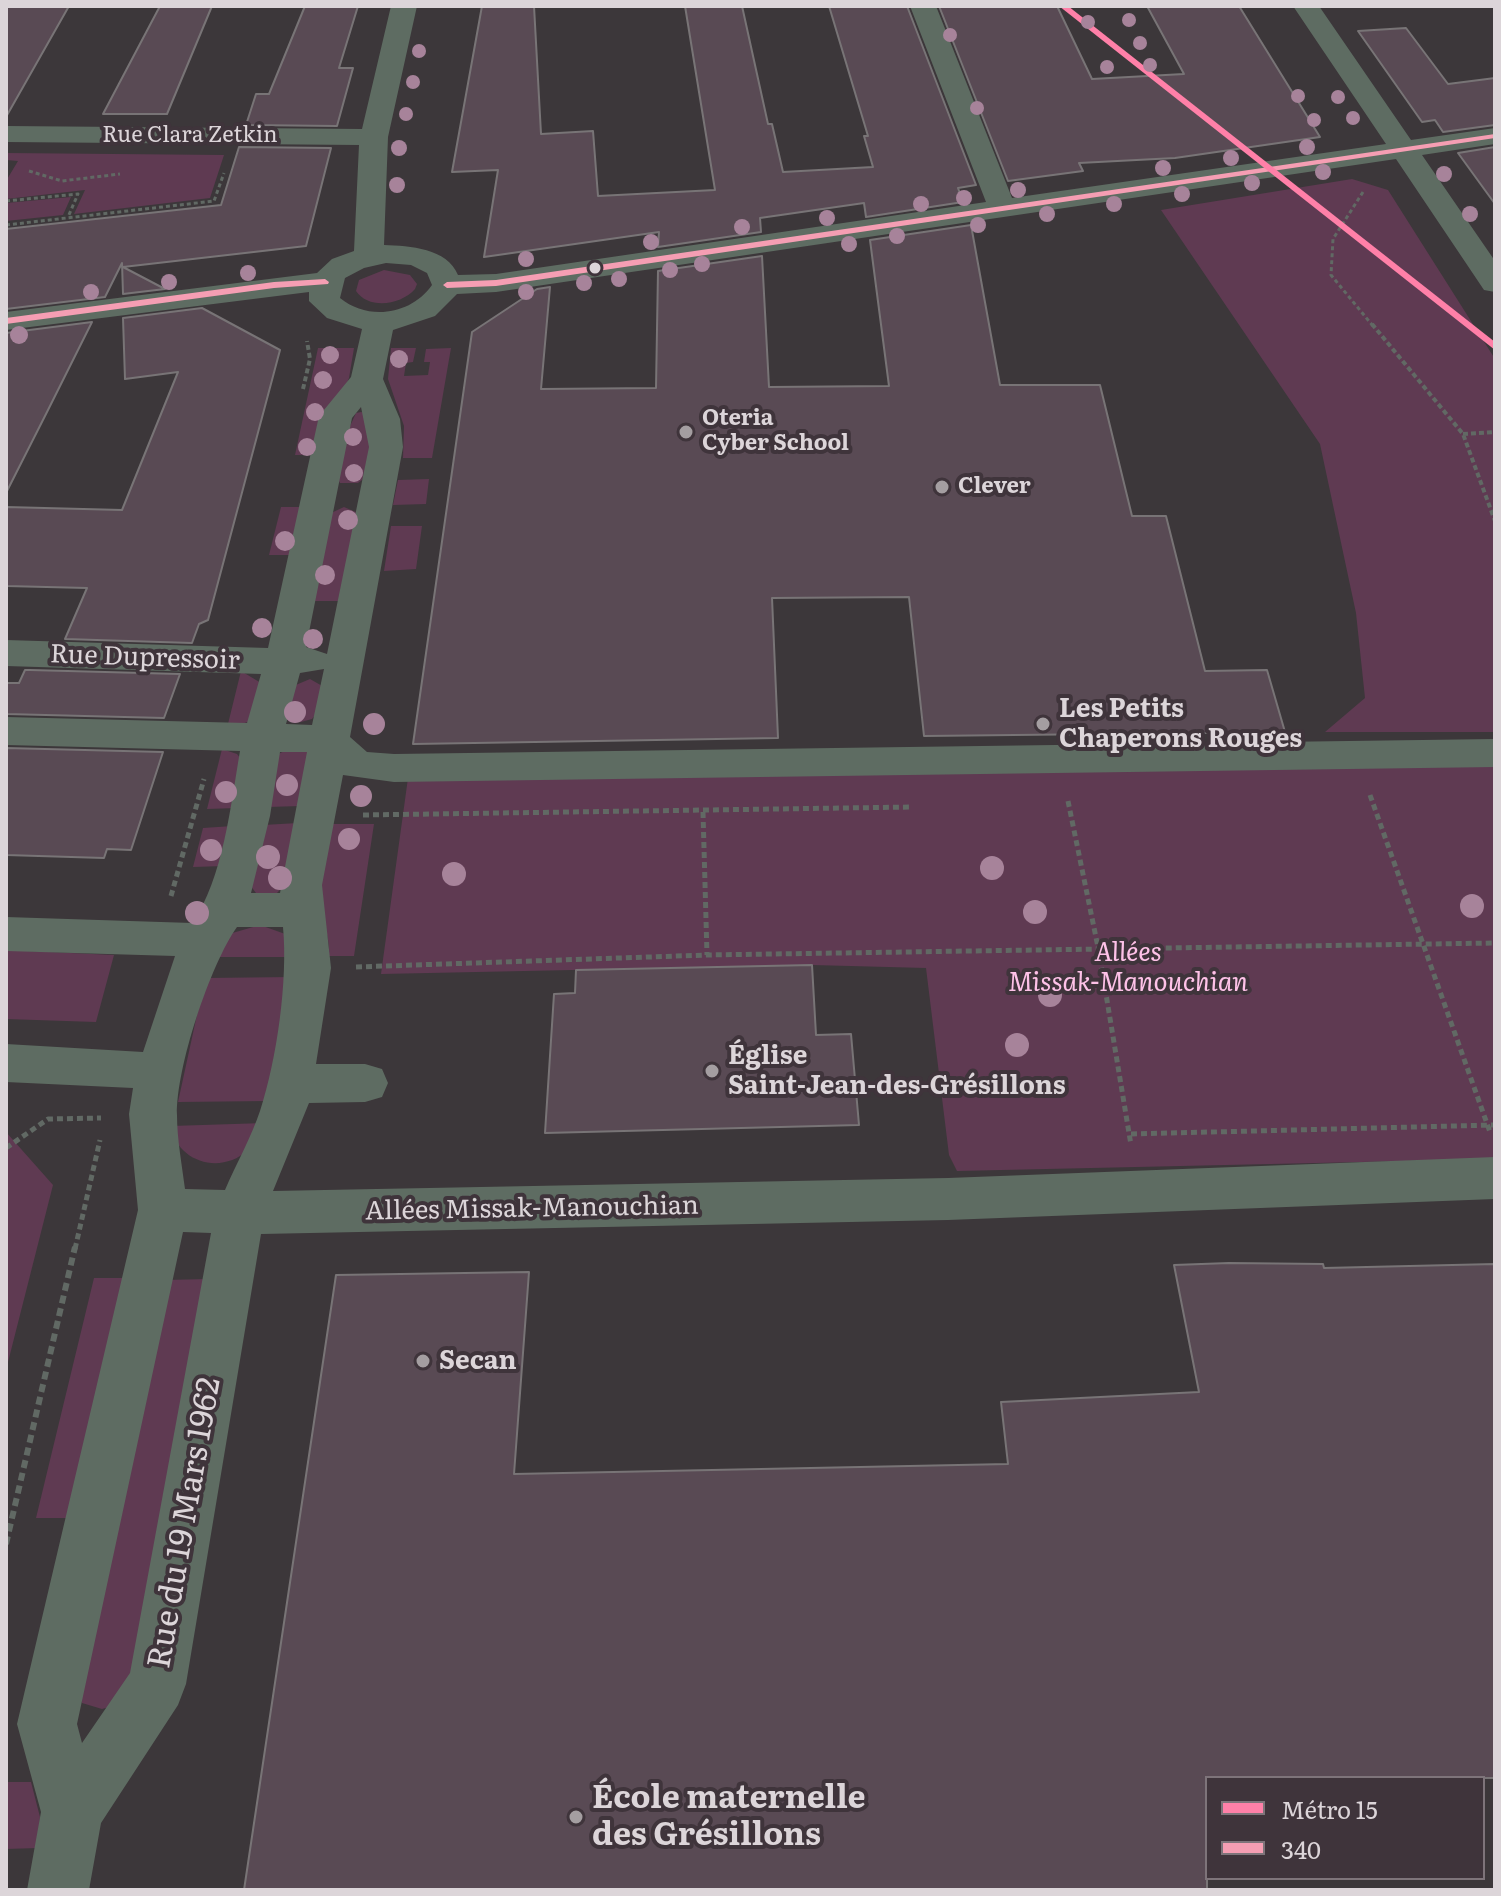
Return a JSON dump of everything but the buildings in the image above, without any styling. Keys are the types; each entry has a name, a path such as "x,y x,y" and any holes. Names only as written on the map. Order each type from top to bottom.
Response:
{"street":[{"path":"369,256 368,211 374,137 404,6"},
{"path":"923,6 993,191 1004,208"},
{"path":"1306,6 1495,283"},
{"name":"Rue Clara Zetkin","path":"6,134 374,137"},
{"path":"447,285 496,283 1495,136"},
{"path":"6,321 274,285 325,282 342,266 369,256 418,257 440,268 447,285"},
{"path":"325,282 325,301 332,309 360,320 379,322 416,314 432,306 447,285"},
{"name":"Rue du 19 Mars 1962","path":"72,1812 47,1724 163,1210 153,1114 159,1073 215,925 249,816 262,739 284,660 336,416 367,379 379,322"},
{"name":"Rue du 19 Mars 1962","path":"58,1890 72,1812 157,1684 240,1211 284,1111 290,1084 309,968 301,885 347,659 386,434 367,379"},
{"path":"319,495 377,497"},
{"name":"Rue Dupressoir","path":"6,653 284,660"},
{"path":"284,660 347,659"},
{"path":"6,731 330,739 339,753 359,767 1062,760 1354,752 1495,753"},
{"path":"6,934 215,925 302,910"},
{"path":"6,1063 117,1067 159,1073"},
{"path":"290,1084 365,1083"},
{"name":"Allées Missak-Manouchian","path":"240,1211 321,1214 1134,1193 1493,1157"},
{"path":"163,1210 240,1211"}],"path":[{"path":"6,225 214,201 227,163"},
{"path":"1368,184 1333,239 1331,275 1463,434 1495,521"},
{"path":"6,201 78,194 68,217"},
{"path":"1463,434 1495,432"},
{"path":"1354,752 1487,1125 1493,1157"},
{"path":"1062,760 1131,1134 1134,1193"},
{"path":"699,763 707,955"},
{"path":"350,967 707,955 1099,952 1495,943"},
{"path":"6,1148 48,1119 106,1118"},
{"path":"1131,1134 1495,1125"}],"green space":[{"path":"6,153 224,155 210,198 74,214 85,190 6,199 6,181 18,161 6,160"},
{"path":"1352,179 1388,190 1495,359 1495,732 1325,732 1365,698 1356,613 1320,444 1161,210"},
{"path":"71,197 63,215 6,221 6,203"},
{"path":"384,270 410,275 417,284 415,289 402,299 385,303 369,301 356,291 359,280"},
{"path":"318,348 354,348 349,378 317,455 295,455"},
{"path":"391,348 416,348 413,362 406,363 404,376 428,375 430,362 424,362 426,349 451,348 432,458 403,458 404,426 388,379"},
{"path":"356,413 366,413 372,439 366,477 358,483 340,483 337,467 341,448"},
{"path":"429,479 426,504 393,505 398,480"},
{"path":"281,507 306,507 295,555 269,555"},
{"path":"344,507 358,513 341,601 310,601 329,514"},
{"path":"391,526 422,526 416,569 384,571"},
{"path":"241,671 261,683 248,722 227,728"},
{"path":"310,679 324,687 319,710 312,719 301,722 289,718 286,710 291,687"},
{"path":"296,746 312,754 301,806 267,807 278,754"},
{"path":"222,749 237,754 244,763 237,808 207,809"},
{"name":"Allées Missak-Manouchian","path":"1495,762 1495,1159 957,1171 949,1155 926,968 812,965 381,974 408,778"},
{"path":"298,823 287,882 277,893 256,893 250,885 263,825"},
{"path":"328,824 374,824 354,956 329,956 328,938 318,905 316,879"},
{"path":"233,826 224,866 193,867 203,828"},
{"path":"260,925 288,935 297,957 212,957 229,934"},
{"path":"6,950 114,955 96,1022 6,1019"},
{"path":"293,977 269,1101 178,1102 205,978"},
{"path":"265,1123 248,1150 237,1158 213,1163 190,1156 181,1148 171,1126"},
{"path":"6,1132 53,1185 6,1370"},
{"path":"94,1278 130,1278 73,1518 36,1518"},
{"path":"209,1279 128,1690 116,1705 102,1709 82,1703 78,1688 165,1280"},
{"path":"6,1782 31,1782 40,1817 38,1848 6,1849"}],"metro line":[{"name":"15","path":"1063,6 1495,347"}],"transit line":[{"name":"340","path":"447,285 496,283 1495,136"},
{"name":"340","path":"6,321 274,285 325,282"}],"place":[{"name":"Oteria Cyber School","path":"686,432"},
{"name":"Clever","path":"942,487"},
{"name":"Les Petits Chaperons Rouges","path":"1043,724"},
{"name":"Église Saint-Jean-des-Grésillons","path":"712,1071"},
{"name":"Secan","path":"423,1361"},
{"name":"École maternelle des Grésillons","path":"576,1817"}]}
